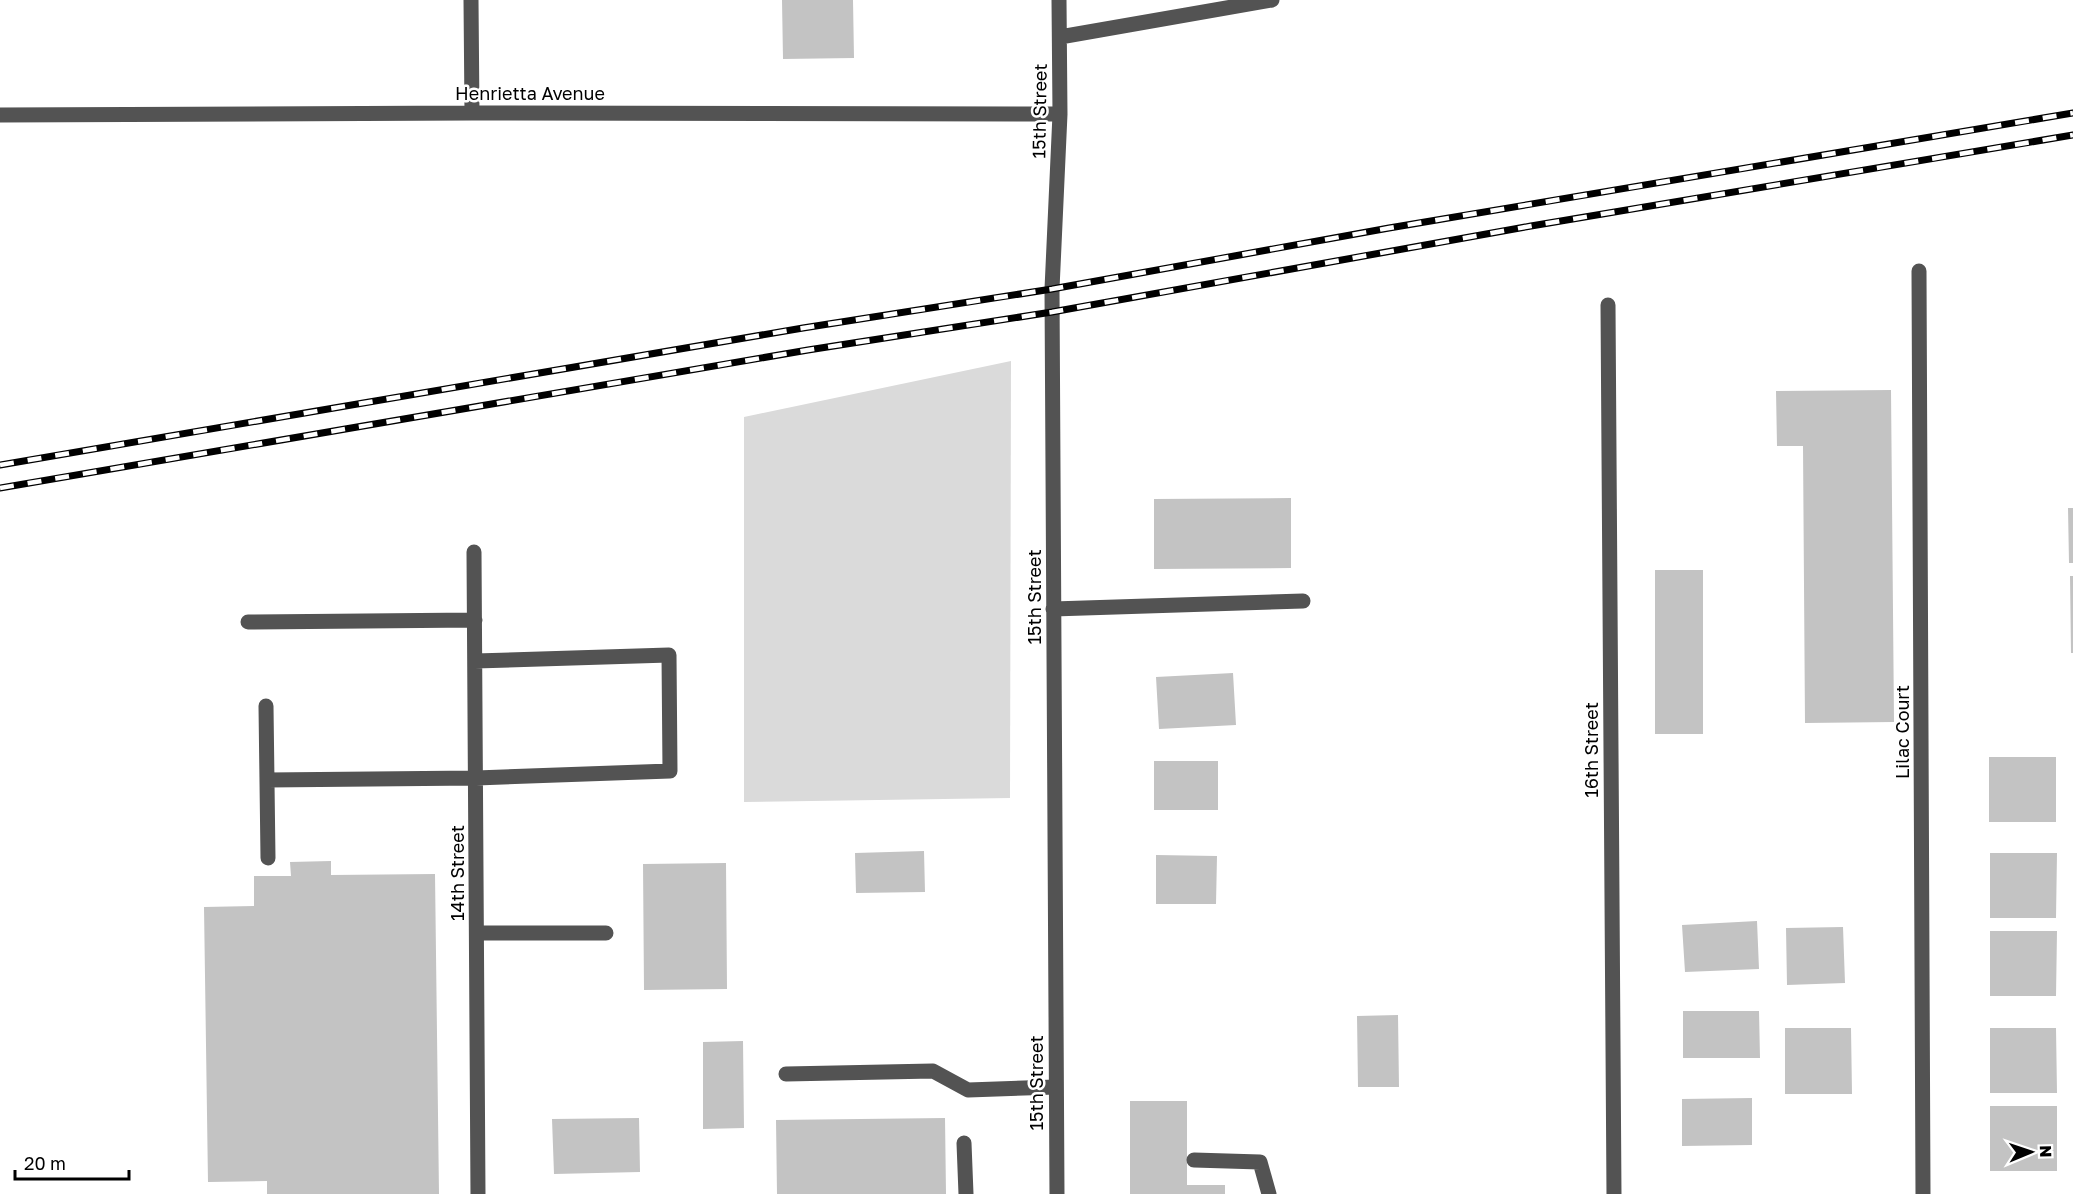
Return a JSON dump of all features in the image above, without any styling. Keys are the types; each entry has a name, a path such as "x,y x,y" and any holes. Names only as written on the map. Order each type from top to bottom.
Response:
{"street":[{"path":"471,0 472,113"},
{"name":"15th Street","path":"1056,1194 1052,289 1060,114 1059,0"},
{"path":"1060,38 1272,0"},
{"name":"Henrietta Avenue","path":"0,115 1060,114"},
{"name":"Lilac Court","path":"1919,271 1923,1194"},
{"name":"16th Street","path":"1608,305 1614,1194"},
{"name":"14th Street","path":"474,552 478,1194"},
{"path":"1053,609 1304,601"},
{"path":"248,622 475,620"},
{"path":"267,780 476,778 670,771 669,655 475,661"},
{"path":"266,706 268,858"},
{"path":"477,933 606,933"},
{"path":"786,1074 933,1071 968,1090 1056,1087"},
{"path":"964,1143 966,1194"},
{"path":"1194,1160 1260,1162 1269,1194"}],"shaded area":[{"path":"1011,361 1010,798 744,802 744,417"}],"building":[{"path":"782,0 853,0 854,58 783,59"},
{"path":"1891,390 1894,722 1805,723 1803,446 1777,446 1776,391"},
{"path":"1291,498 1291,568 1154,569 1154,499"},
{"path":"2068,508 2073,508 2073,563 2069,563"},
{"path":"1655,570 1703,570 1703,734 1655,734"},
{"path":"2070,576 2073,576 2073,653 2071,653"},
{"path":"1233,673 1236,725 1159,729 1156,677"},
{"path":"1989,757 2056,757 2056,822 1989,822"},
{"path":"1154,761 1218,761 1218,810 1154,810"},
{"path":"924,851 925,892 856,893 855,853"},
{"path":"1990,853 2057,853 2056,918 1990,918"},
{"path":"1156,855 1217,856 1216,904 1156,904"},
{"path":"331,861 331,875 435,874 439,1194 267,1194 267,1181 208,1182 204,907 254,906 254,876 291,876 290,862"},
{"path":"726,863 727,989 644,990 643,864"},
{"path":"1757,921 1759,969 1685,972 1682,925"},
{"path":"1843,927 1845,983 1787,985 1786,928"},
{"path":"1990,931 2057,931 2056,996 1990,996"},
{"path":"1683,1011 1759,1011 1760,1058 1683,1058"},
{"path":"1398,1015 1399,1087 1358,1087 1357,1016"},
{"path":"1785,1028 1851,1028 1852,1094 1785,1094"},
{"path":"1990,1028 2056,1028 2057,1093 1990,1093"},
{"path":"743,1041 744,1128 703,1129 703,1042"},
{"path":"1752,1098 1752,1145 1682,1146 1682,1099"},
{"path":"1130,1101 1187,1101 1187,1185 1225,1185 1225,1194 1130,1194"},
{"path":"1990,1106 2057,1106 2057,1171 1990,1171"},
{"path":"639,1118 640,1172 554,1174 552,1119"},
{"path":"945,1118 946,1194 777,1194 776,1120"}],"railway":[{"path":"0,465 803,328 1052,289 1389,228 2073,113"},
{"path":"0,488 808,350 1052,312 1531,226 2073,135"}]}
